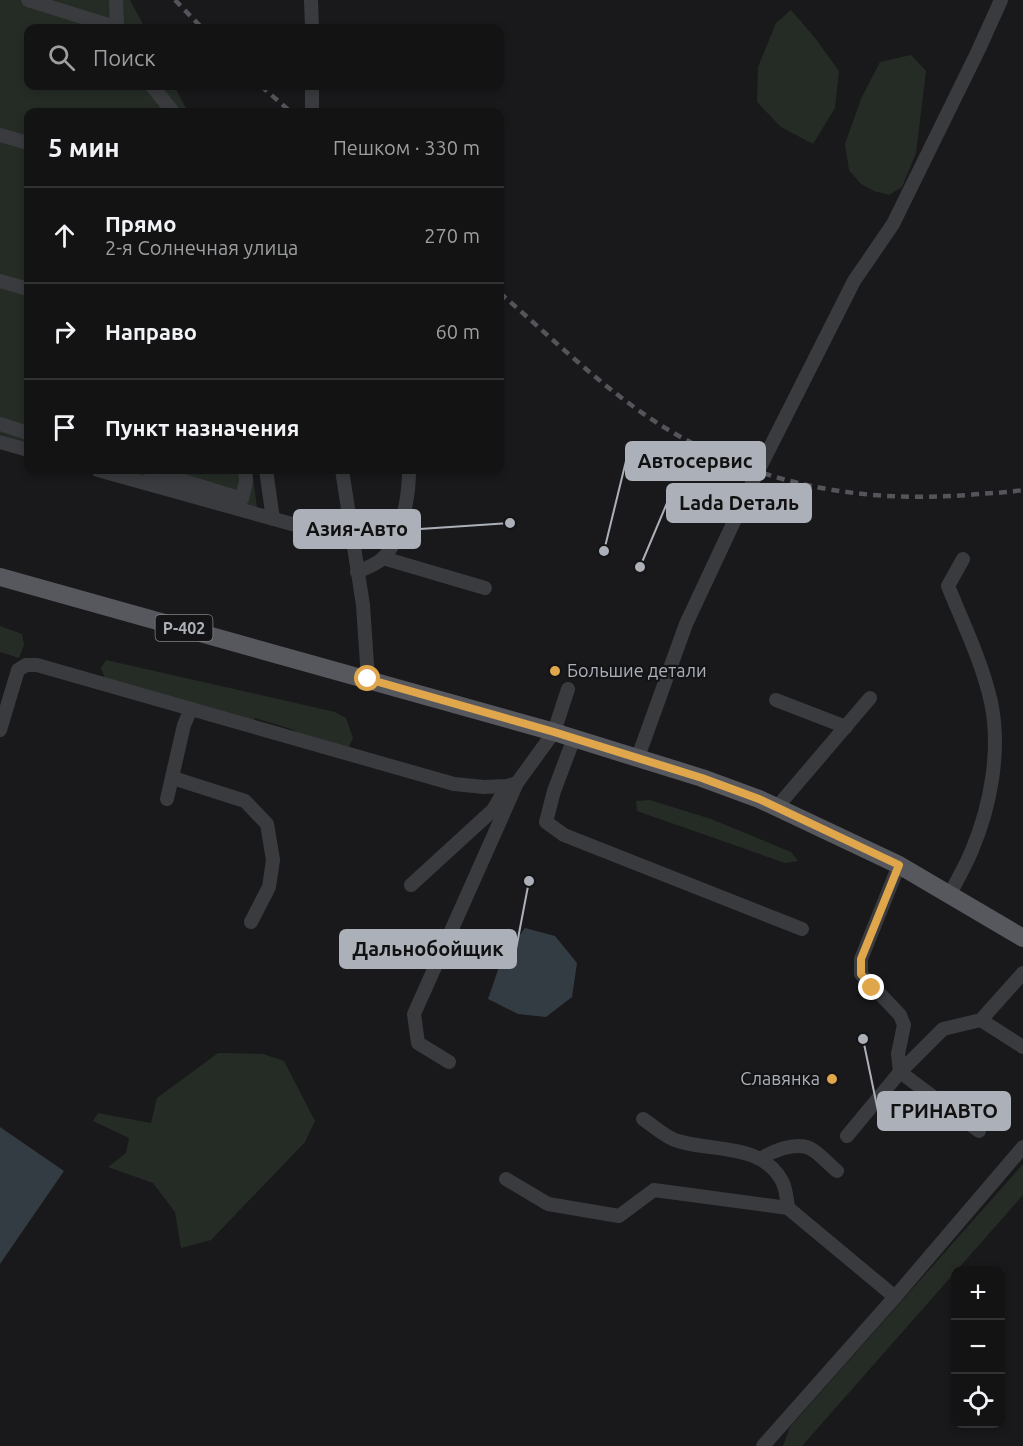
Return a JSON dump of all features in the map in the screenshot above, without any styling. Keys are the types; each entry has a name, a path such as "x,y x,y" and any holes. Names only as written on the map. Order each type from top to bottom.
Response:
{"main road":[{"name":"Р-402","path":"0,577 554,732 702,778 777,807 899,865 1023,938"}],"street":[{"path":"28,0 104,24"},
{"path":"116,0 117,24"},
{"path":"638,757 686,624 730,529 854,281 893,224 1001,0"},
{"path":"312,2 312,24"},
{"path":"155,90 169,108"},
{"path":"312,90 312,108"},
{"path":"0,135 24,142"},
{"path":"0,281 24,289"},
{"path":"0,424 24,432"},
{"path":"0,442 24,449"},
{"path":"112,474 353,541"},
{"path":"161,474 242,499 245,474"},
{"path":"267,474 273,519"},
{"path":"343,474 363,605 368,679"},
{"path":"357,572 371,567 394,545 404,514 409,474"},
{"path":"383,558 485,588"},
{"path":"950,894 972,849 988,798 994,731 991,702 983,675 948,586 963,559"},
{"path":"0,730 18,670 26,665 37,665 454,784 484,787 512,784"},
{"path":"411,885 493,810 554,732 568,689"},
{"path":"777,807 870,698"},
{"path":"776,700 846,727"},
{"path":"166,799 173,778 184,725 191,709"},
{"path":"574,738 554,791 546,822 564,835 802,929"},
{"path":"173,778 245,801 267,824 273,860 269,887 251,922"},
{"path":"449,1062 418,1043 414,1014 512,784"},
{"path":"899,865 861,959 861,974 900,1015 904,1025 897,1054 900,1072 979,1131"},
{"path":"847,1136 900,1072 943,1029 981,1020 1023,973"},
{"path":"981,1020 1023,1047"},
{"path":"643,1119 676,1141 748,1153 762,1158 771,1165 783,1182 788,1208"},
{"path":"762,1158 772,1151 794,1146 808,1147 837,1171"},
{"path":"763,1446 895,1297 1023,1147"},
{"path":"506,1179 548,1204 619,1216 654,1190 788,1208 895,1297"}],"shaded area":[{"path":"0,0 130,0 143,24 24,24 24,90 176,90 186,108 24,108 24,442 0,434"},
{"path":"791,10 839,71 835,108 813,144 781,127 757,102 758,67 776,23"},
{"path":"911,55 926,71 916,153 902,187 889,195 861,184 849,170 845,144 861,99 880,62"},
{"path":"131,474 253,474 257,507 239,506"},
{"path":"0,626 22,634 24,645 19,658 0,652"},
{"path":"106,660 335,712 346,718 353,738 348,749 316,742 291,729 255,718 251,722 106,681 101,668"},
{"path":"650,800 711,819 791,852 798,861 785,863 637,811 636,801"},
{"path":"525,928 555,936 577,963 572,997 546,1017 518,1014 488,999 501,961"},
{"path":"218,1053 263,1054 284,1061 315,1121 305,1142 211,1240 181,1248 175,1212 153,1183 108,1167 126,1153 129,1138 93,1121 98,1113 151,1123 157,1098"},
{"path":"0,1127 64,1171 0,1264"},
{"path":"1023,1164 1023,1195 960,1266 951,1266 951,1277 802,1446 783,1446 790,1427"}],"railway":[{"path":"175,0 198,24"},
{"path":"266,90 286,108"},
{"path":"504,297 578,362 640,412 698,446 735,463 810,486 887,496 927,497 1023,490"}],"place":[{"name":"Азия-Авто","path":"510,523"},
{"name":"Автосервис","path":"604,551"},
{"name":"Lada Dеталь","path":"640,567"},
{"name":"Большие детали","path":"555,671"},
{"name":"Дальнобойщик","path":"529,881"},
{"name":"ГРИНАВТО","path":"863,1039"},
{"name":"Славянка","path":"832,1079"}],"route":[{"path":"368,679 554,732 702,778 759,799 899,865 861,959 861,974 872,988"}]}
